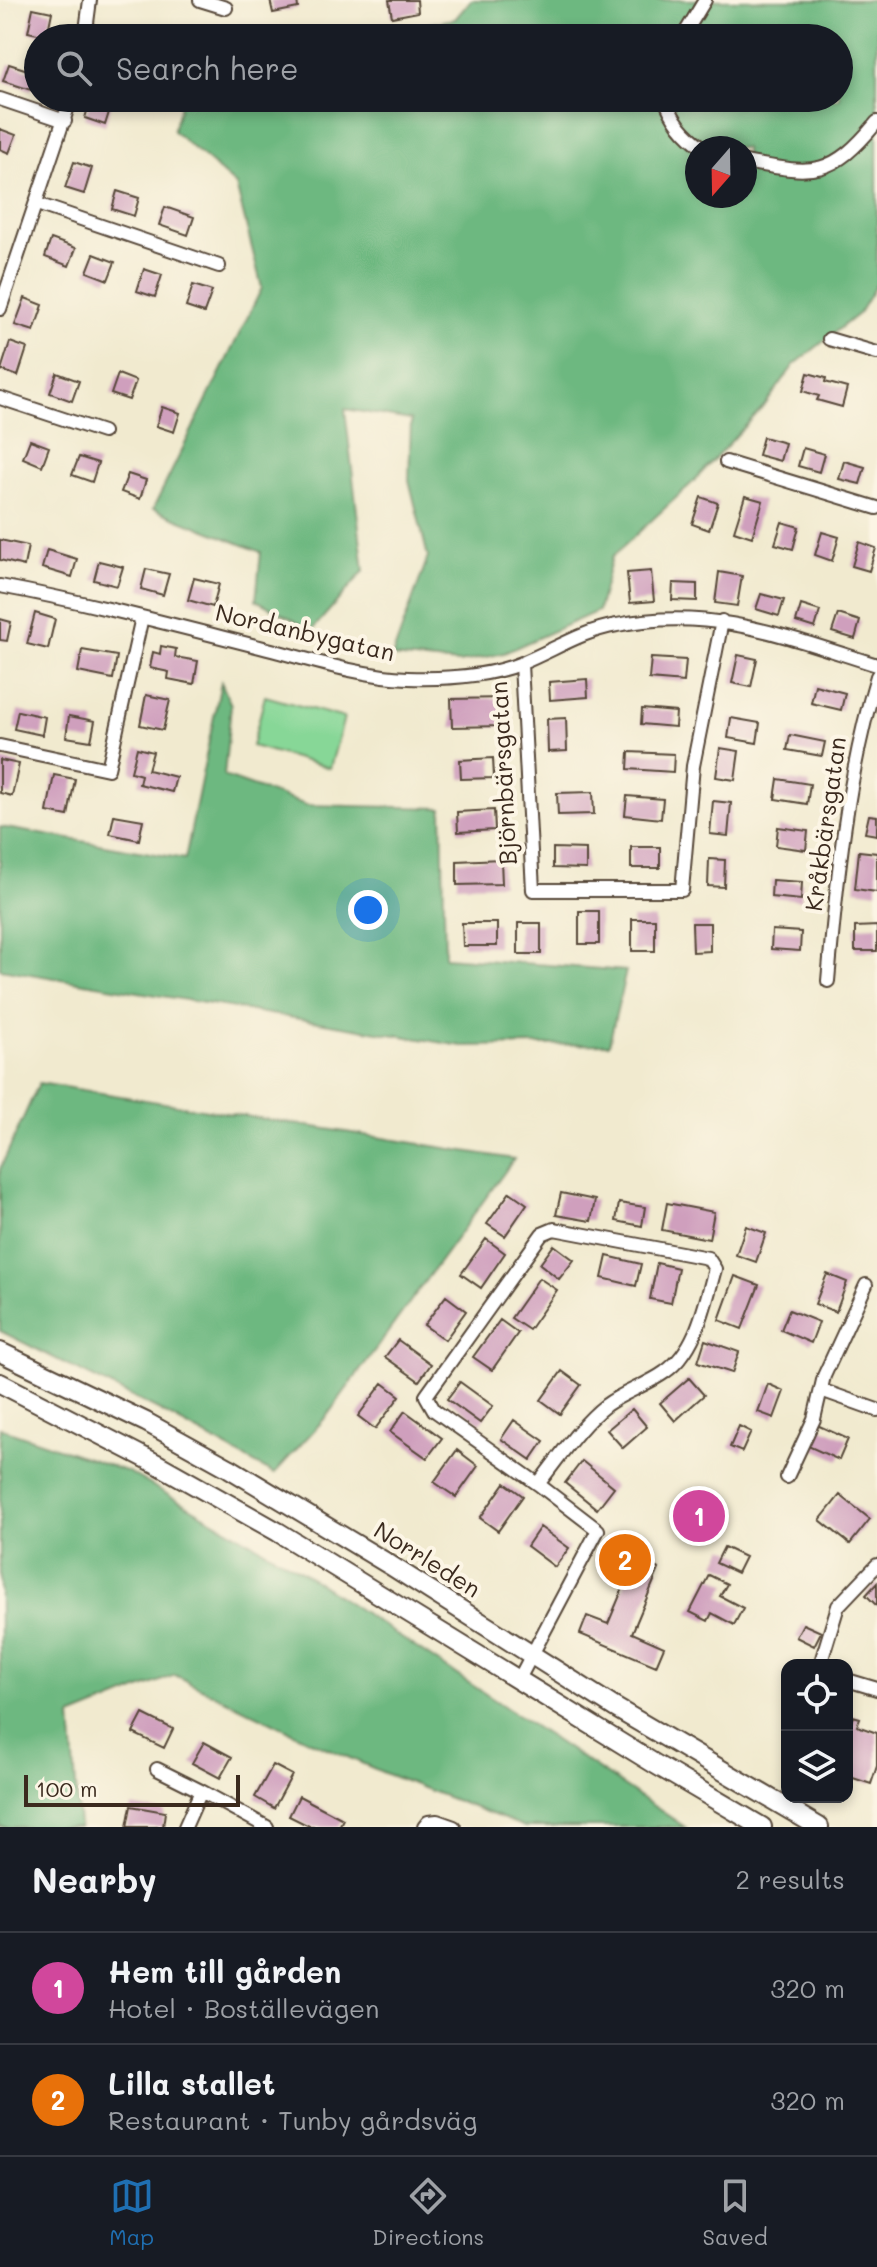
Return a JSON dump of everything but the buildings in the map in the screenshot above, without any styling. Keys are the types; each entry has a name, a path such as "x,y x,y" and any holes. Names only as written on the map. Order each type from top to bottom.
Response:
{"main road":[{"name":"Norrleden","path":"0,1352 146,1422 229,1468 390,1565 614,1707 819,1827"},
{"path":"0,1383 134,1452 278,1532 762,1827"}],"street":[{"path":"87,24 90,0"},
{"path":"200,0 226,8"},
{"path":"690,24 705,0"},
{"path":"0,99 24,107"},
{"path":"38,112 65,121"},
{"path":"0,309 67,112"},
{"path":"670,112 689,136"},
{"path":"757,164 792,171 822,169 842,157 877,122"},
{"path":"37,204 219,266"},
{"path":"829,339 877,353"},
{"path":"0,398 103,432"},
{"path":"726,462 877,508"},
{"name":"Nordanbygatan","path":"0,586 394,678 446,677 502,669 521,664 578,636 616,625 690,617 762,630 877,665"},
{"path":"0,746 108,769 142,617"},
{"name":"Björnbärsgatan","path":"521,664 533,890 682,890 693,766 722,621"},
{"name":"Kråkbärsgatan","path":"828,981 840,843 853,769 877,676"},
{"path":"519,1679 598,1530 434,1410 426,1396 542,1234 554,1229 708,1258 715,1269 700,1321 686,1349 667,1371 595,1414 538,1484"},
{"path":"787,1477 814,1419 824,1376 866,1285"},
{"path":"821,1390 877,1410"},
{"path":"822,1659 838,1606 877,1565"},
{"path":"853,1682 877,1689"},
{"path":"157,1769 267,1827"},
{"path":"185,1827 201,1791"},
{"path":"424,1827 428,1822 437,1821 454,1827"}],"green space":[{"path":"471,0 877,0 877,283 859,313 794,365 765,405 692,483 612,557 598,611 504,653 459,663 392,657 428,557 409,480 411,420 345,409 364,571 312,630 256,600 261,552 153,509 262,288 236,185 173,131 178,112 853,112 853,24 426,24 455,19"},
{"path":"221,682 231,705 224,776 306,805 442,808 445,957 626,971 609,1044 462,1046 0,969 0,827 185,859"},
{"path":"265,696 344,718 330,768 252,746"},
{"path":"39,1083 514,1159 326,1417 274,1474 160,1411 0,1331 0,1169"},
{"path":"0,1428 128,1472 298,1569 685,1827 525,1827 389,1775 306,1739 175,1675 71,1717 79,1827 0,1827"}],"place":[{"name":"Hem till gården","path":"699,1516"},
{"name":"Lilla stallet","path":"625,1560"}]}
